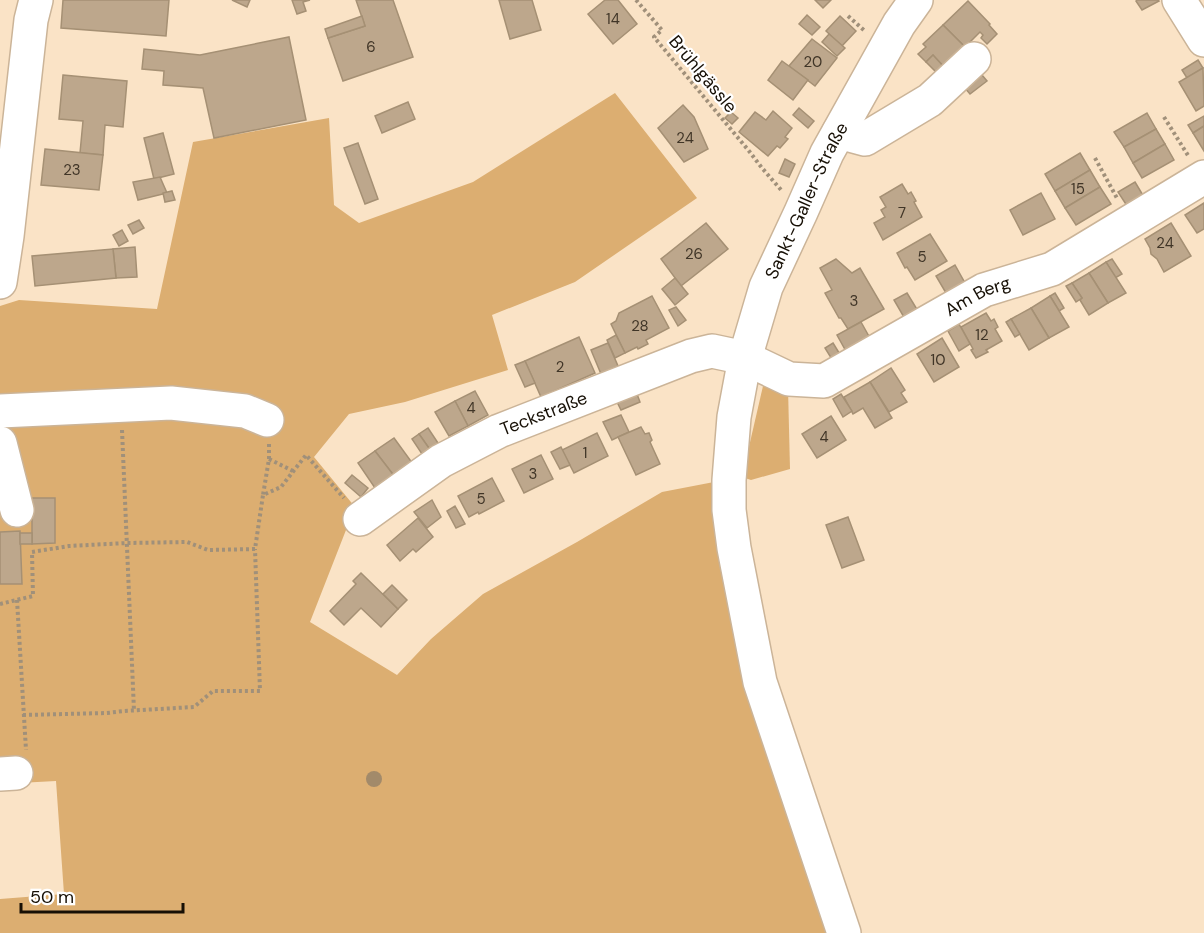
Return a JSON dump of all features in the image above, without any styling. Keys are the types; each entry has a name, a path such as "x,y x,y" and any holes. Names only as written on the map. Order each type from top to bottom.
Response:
{"street":[{"path":"0,282 3,235 31,20 36,0"},
{"name":"Sankt-Galler-Straße","path":"844,933 760,682 734,548 729,510 729,480 734,417 745,358 766,287 827,153 899,24 916,0"},
{"path":"1179,0 1204,40"},
{"path":"839,132 865,139 930,100 974,59"},
{"name":"Am Berg","path":"745,358 789,379 824,381 984,290 1052,269 1203,177"},
{"name":"Teckstraße","path":"360,519 441,461 499,431 691,356 712,351 745,358"},
{"path":"0,411 171,403 245,411 267,420"},
{"path":"0,443 18,510"}],"path":[{"name":"Brühlgässle","path":"636,0 662,30 654,37 762,168"},
{"path":"1164,117 1203,177"},
{"path":"1095,158 1130,222"},
{"path":"121,405 134,711"},
{"path":"23,715 107,713 194,707 213,691 260,691 255,549 270,439 267,420"},
{"path":"263,495 281,487 306,455 360,519"},
{"path":"268,459 293,471"},
{"path":"0,604 33,596 32,552 69,546 187,542 208,550 255,549"},
{"path":"8,773 28,772 17,600"}],"shaded area":[{"path":"615,93 697,198 575,282 492,315 508,370 405,402 349,414 314,457 355,507 310,622 397,675 431,639 483,594 662,492 714,482 844,933 0,933 0,899 64,894 56,781 0,784 0,306 19,300 157,309 193,142 329,118 334,205 359,223 473,182"},
{"path":"763,386 788,388 790,469 751,480 742,477"}],"building":[{"path":"63,0 169,0 166,36 61,28"},
{"path":"232,0 250,0 247,7"},
{"path":"292,0 310,0 303,2 306,11 297,14"},
{"path":"356,0 393,0 413,57 343,81 328,38 365,26"},
{"path":"499,0 532,0 541,30 510,39"},
{"path":"605,0 618,0 637,24 613,44 588,14"},
{"path":"815,0 831,0 823,8"},
{"path":"1137,0 1158,0 1159,1 1142,10"},
{"path":"968,1 997,34 987,44 981,38 983,35 980,32 965,47 943,25"},
{"path":"807,15 820,27 812,35 799,24"},
{"path":"362,16 365,26 328,38 325,29"},
{"path":"840,16 856,31 842,46 826,31"},
{"path":"943,25 965,47 944,67 933,55 926,62 918,54 926,47 923,44"},
{"path":"829,34 845,48 837,56 822,42"},
{"path":"289,37 306,120 214,138 203,88 163,85 164,71 142,69 144,49 200,55"},
{"path":"812,39 837,58 815,86 789,66"},
{"path":"933,55 944,67 937,73 926,62"},
{"path":"1198,60 1203,68 1187,78 1182,70"},
{"path":"782,61 808,80 793,100 768,80"},
{"path":"976,68 987,81 970,94 959,81"},
{"path":"1203,68 1204,106 1196,111 1179,82"},
{"path":"63,75 127,81 123,127 105,125 103,155 80,153 83,121 59,119"},
{"path":"408,102 415,119 382,133 375,116"},
{"path":"683,105 694,117 708,149 684,162 658,128"},
{"path":"799,108 814,121 808,128 793,115"},
{"path":"773,111 792,128 785,137 788,139 768,156 739,132 755,112 766,120"},
{"path":"731,112 738,118 732,124 725,118"},
{"path":"1147,113 1156,129 1124,147 1114,132"},
{"path":"1204,116 1204,126 1193,133 1188,125"},
{"path":"1204,126 1204,151 1193,133"},
{"path":"1156,129 1165,144 1133,163 1124,147"},
{"path":"163,133 174,174 154,179 144,138"},
{"path":"358,143 378,199 365,204 344,148"},
{"path":"1165,144 1174,160 1142,178 1133,163"},
{"path":"45,149 103,155 99,190 41,185"},
{"path":"1080,153 1090,170 1055,191 1045,174"},
{"path":"785,159 795,164 789,177 779,173"},
{"path":"1090,170 1100,187 1065,208 1055,191"},
{"path":"160,177 167,193 138,200 133,182"},
{"path":"1135,182 1147,202 1131,212 1118,192"},
{"path":"902,184 908,194 911,192 922,217 883,240 874,223 885,217 881,210 886,207 880,197"},
{"path":"1100,187 1111,204 1076,225 1065,208"},
{"path":"172,191 175,200 165,202 163,193"},
{"path":"1041,193 1055,219 1023,235 1010,210"},
{"path":"1204,203 1204,229 1197,233 1185,215"},
{"path":"139,220 144,228 133,234 128,225"},
{"path":"706,223 728,249 681,286 661,259"},
{"path":"1171,223 1191,256 1164,272 1157,259 1151,254 1145,239"},
{"path":"122,230 128,241 119,246 113,235"},
{"path":"930,234 947,261 915,280 897,253"},
{"path":"135,247 137,277 116,278 113,249"},
{"path":"113,249 116,278 35,286 32,256"},
{"path":"836,259 852,273 860,268 884,309 848,329 825,293 832,290 820,268"},
{"path":"1112,259 1122,274 1115,278 1106,262"},
{"path":"1106,262 1126,293 1108,303 1089,273"},
{"path":"955,265 965,283 946,293 936,276"},
{"path":"1089,273 1108,303 1089,315 1072,283"},
{"path":"675,278 688,294 675,305 662,289"},
{"path":"1072,283 1082,298 1076,302 1066,286"},
{"path":"907,293 918,311 905,319 894,300"},
{"path":"1055,293 1064,308 1059,311 1050,296"},
{"path":"652,296 669,328 646,340 648,344 625,353 611,324 616,321 619,313"},
{"path":"1050,296 1069,327 1049,338 1031,308"},
{"path":"676,307 686,320 678,326 669,310"},
{"path":"1031,308 1049,338 1029,350 1011,319"},
{"path":"986,313 991,321 994,319 998,327 995,329 1002,341 976,358 961,327"},
{"path":"1011,319 1020,334 1015,337 1006,322"},
{"path":"861,322 871,340 847,353 837,335"},
{"path":"959,324 970,344 959,351 948,331"},
{"path":"616,335 625,353 615,358 607,340"},
{"path":"579,337 595,373 541,397 525,361"},
{"path":"942,338 959,367 934,382 917,354"},
{"path":"608,343 618,366 601,374 591,350"},
{"path":"833,343 841,356 833,361 825,348"},
{"path":"525,361 535,383 525,387 515,365"},
{"path":"891,368 905,390 901,393 907,402 889,412 870,382"},
{"path":"870,382 892,418 875,428 863,408 853,414 844,397"},
{"path":"475,391 488,415 468,426 455,401"},
{"path":"637,394 640,402 621,410 617,402"},
{"path":"841,394 852,411 843,417 833,399"},
{"path":"455,401 468,426 449,436 435,412"},
{"path":"621,415 629,432 612,440 603,422"},
{"path":"831,416 846,440 817,458 802,434"},
{"path":"641,427 645,434 649,433 652,440 650,442 660,464 636,475 618,437"},
{"path":"428,428 440,446 431,451 419,434"},
{"path":"597,433 608,456 574,473 562,450"},
{"path":"419,434 431,451 424,457 412,439"},
{"path":"394,438 413,464 395,477 375,451"},
{"path":"561,447 570,465 560,469 551,452"},
{"path":"375,451 395,477 377,491 358,463"},
{"path":"541,455 553,479 524,493 512,469"},
{"path":"352,475 368,488 361,497 345,483"},
{"path":"492,478 504,501 469,517 458,496"},
{"path":"32,498 55,498 55,543 32,544"},
{"path":"432,500 441,517 427,528 414,512"},
{"path":"455,506 465,524 456,528 447,511"},
{"path":"848,517 864,560 842,568 826,525"},
{"path":"418,518 433,537 416,552 413,549 400,561 387,545"},
{"path":"20,531 22,584 0,584 0,532"},
{"path":"20,533 32,533 32,544 20,544"},
{"path":"361,573 398,609 381,627 361,608 344,625 330,611 356,584 353,581"},
{"path":"392,585 407,600 398,609 383,594"}]}
